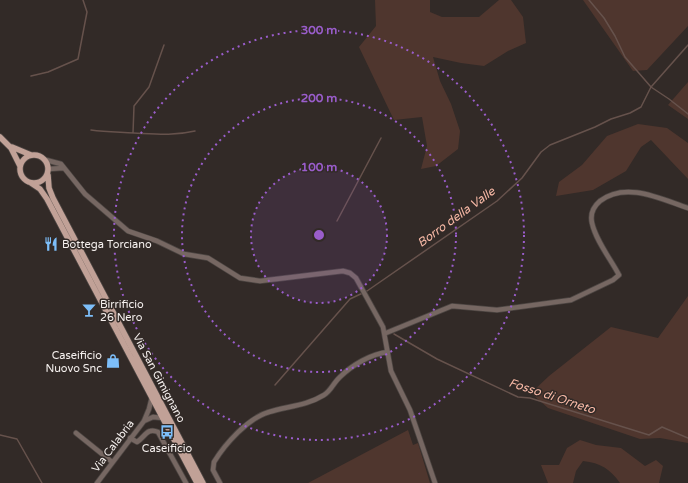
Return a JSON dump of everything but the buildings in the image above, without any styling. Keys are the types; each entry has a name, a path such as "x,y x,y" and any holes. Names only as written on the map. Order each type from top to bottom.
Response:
{"main road":[{"path":"0,137 19,151 39,155 46,160 48,172 41,182 31,183 22,176 20,166 8,144"},
{"path":"20,166 25,158 31,154"},
{"name":"Via San Gimignano","path":"48,172 48,183 52,195 203,483"},
{"name":"Via San Gimignano","path":"31,183 40,189 47,199 197,483"}],"street":[{"path":"46,160 58,162 86,195 126,230 157,241 184,254 210,259 240,278 260,281 346,271 354,276 386,333 392,375 411,412 435,483"},
{"path":"48,172 63,168"},
{"path":"386,333 452,306 497,310 571,300 613,280 619,275 592,224 591,215 595,206 613,194 621,191 634,192 688,208"},
{"path":"220,483 213,470 214,462 249,422 266,413 300,406 315,400 326,394 340,376 352,368 374,354 388,352"},
{"name":"Via Calabria","path":"96,483 144,421 149,410 152,397"},
{"name":"Via Calabria","path":"144,421 153,417 163,418"},
{"path":"130,438 137,442 148,431 154,430 158,432 186,483"},
{"path":"76,433 112,462"}],"shaded area":[{"path":"375,0 430,0 430,12 442,17 479,17 499,0 511,0 523,17 526,43 508,51 484,66 433,57 440,81 451,104 460,131 458,149 436,166 421,169 427,146 422,117 394,120 359,47 376,26"},
{"path":"583,0 688,0 688,26 647,70 633,71"},
{"path":"688,82 688,119 668,105"},
{"path":"638,124 667,128 688,143 688,179 651,140 641,147 626,171 593,190 556,196 559,182 582,165 607,136"},
{"path":"688,296 688,443 660,438 640,439 548,408 531,393 549,376 611,327 658,338"},
{"path":"408,430 413,445 418,443 430,483 308,483"},
{"path":"580,440 596,445 621,448 645,466 656,460 663,466 659,483 620,483 609,470 595,463 583,461 576,471 573,483 548,483 541,465 559,465 567,448"}],"waterway":[{"path":"31,76 48,72 78,59 87,12 83,0"},
{"path":"589,0 604,18 625,57 651,87 688,114"},
{"path":"133,133 134,106 149,87 164,45"},
{"name":"Borro della Valle","path":"275,385 350,299 367,291 497,201 522,178 541,152 550,145 611,119 630,113 641,107 651,87 688,45"},
{"path":"91,130 164,134 180,134 195,131"},
{"path":"337,221 381,138"},
{"name":"Fosso di Orneto","path":"394,334 437,359 518,397 530,398 649,435 662,427 688,438"},
{"path":"0,435 17,439 42,483"}],"place":[{"name":"Bottega Torciano","path":"51,244"},
{"name":"Birrificio 26 Nero","path":"89,310"},
{"name":"Caseificio Nuovo Snc","path":"113,361"},
{"name":"Caseificio","path":"167,432"}]}
